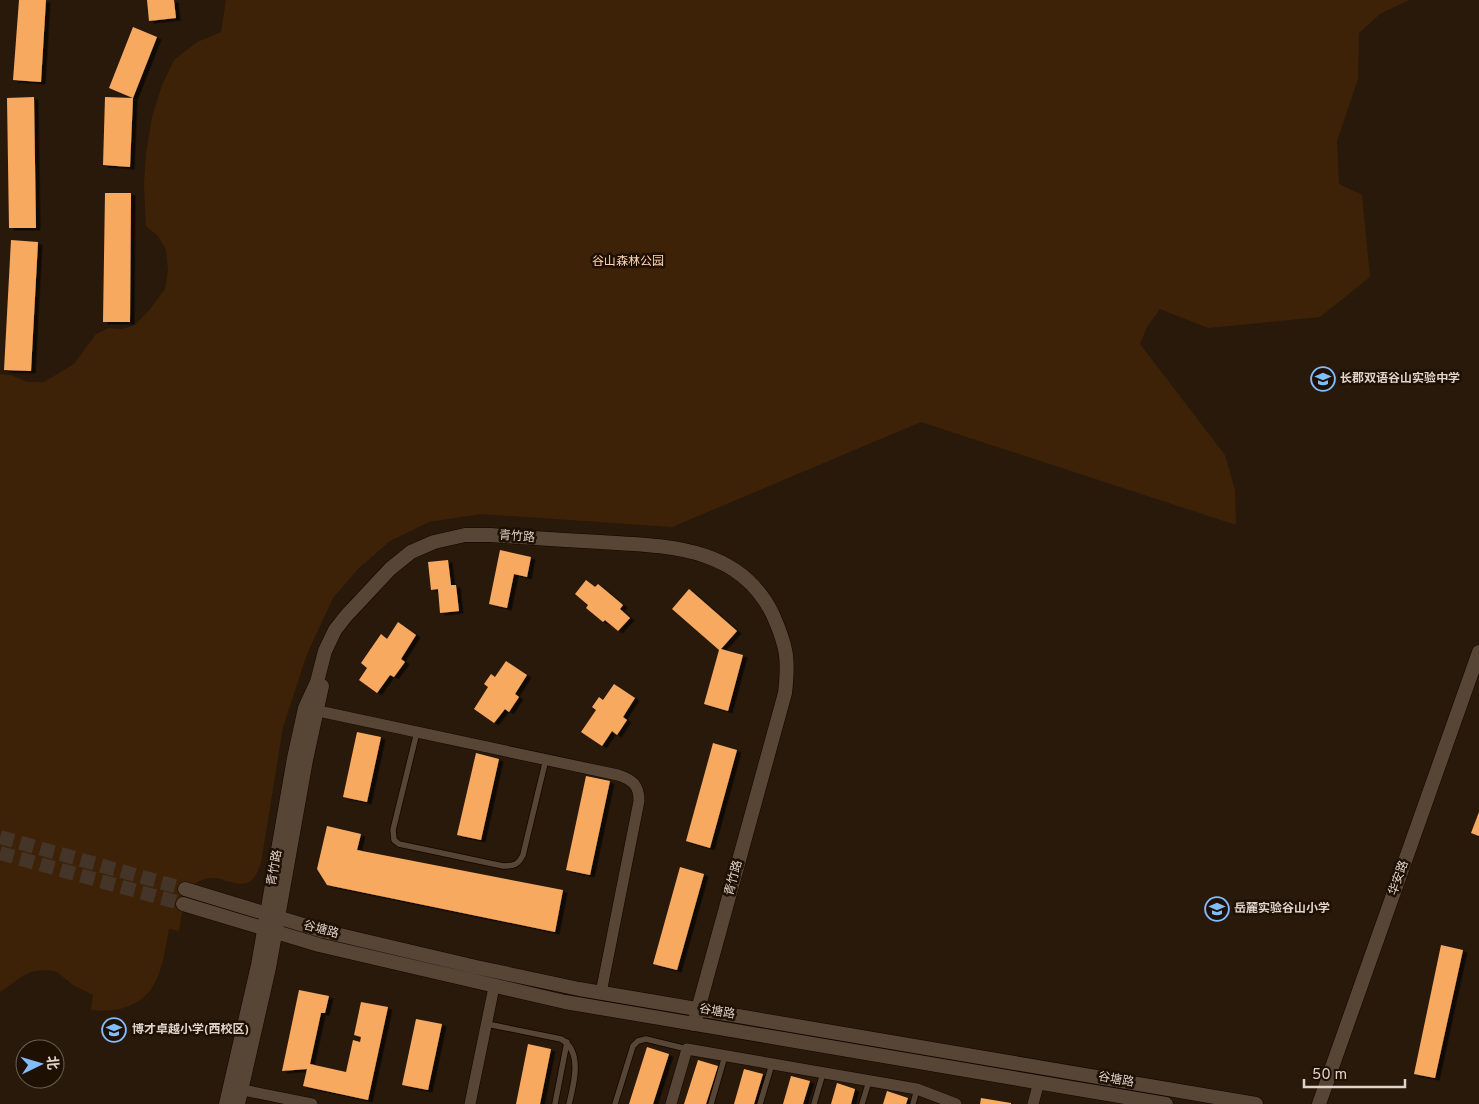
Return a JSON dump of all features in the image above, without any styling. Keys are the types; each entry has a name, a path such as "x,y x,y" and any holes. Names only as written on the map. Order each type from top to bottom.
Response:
{"street":[{"name":"青竹路","path":"226,1104 235,1089 258,965 270,930 306,760 311,709 325,651 335,630 346,616 390,569 411,552 434,542 465,536 491,535 645,545 684,550 712,557 737,571 756,587 767,603 787,653 788,670 785,693 692,1024"},
{"name":"华安路","path":"1319,1104 1478,656"},
{"name":"华安路","path":"1329,1104 1380,953 1479,675"},
{"path":"311,709 618,775 628,778 636,785 639,801 601,993"},
{"name":"谷塘路","path":"185,889 323,931 476,967 601,993 1256,1104"},
{"name":"谷塘路","path":"183,904 319,945 565,1002 1166,1104"},
{"path":"470,1104 494,987"},
{"path":"670,1104 687,1049 917,1089 956,1104"},
{"path":"1032,1104 1039,1082"},
{"path":"235,1089 312,1104"},
{"name":"青竹路","path":"235,1089 238,1104"}],"lane":[{"path":"417,732 393,830 394,840 399,844 503,866 513,866 519,862 523,855 546,759"},
{"path":"487,1024 561,1039 567,1042 572,1049 574,1059 574,1080 569,1104"},
{"path":"615,1104 633,1046 638,1041 646,1039 687,1049"},
{"path":"555,1104 567,1042"},
{"path":"711,1104 725,1056"},
{"path":"760,1104 772,1064"},
{"path":"814,1104 823,1073"},
{"path":"862,1104 869,1081"},
{"path":"913,1104 917,1089"}],"green space":[{"name":"谷山森林公园","path":"226,0 1409,0 1380,14 1359,33 1358,79 1337,141 1339,184 1362,195 1370,277 1320,317 1208,328 1160,309 1147,327 1140,344 1225,455 1235,490 1236,525 921,422 672,527 481,514 429,522 390,541 358,569 333,598 307,654 283,727 261,863 254,878 247,883 237,884 217,878 207,878 186,889 179,931 169,929 161,968 151,989 139,1001 124,1008 107,1011 91,1010 93,995 73,985 57,972 49,970 34,971 24,975 0,992 0,374 11,375 27,382 44,382 74,364 96,334 109,328 122,329 135,325 165,289 168,270 166,250 158,236 146,226 144,185 146,154 152,117 162,85 174,60 197,42 221,32"}],"building":[{"path":"19,0 46,0 41,82 13,80"},
{"path":"147,0 174,0 176,18 149,21"},
{"path":"133,27 157,37 133,98 109,88"},
{"path":"34,97 36,228 9,228 7,98"},
{"path":"105,97 133,98 130,167 103,165"},
{"path":"105,193 131,193 130,322 103,322"},
{"path":"11,240 38,242 31,371 4,370"},
{"path":"500,550 531,557 527,577 514,574 507,608 489,604"},
{"path":"448,560 451,585 456,585 459,611 440,613 438,589 431,590 428,562"},
{"path":"586,580 595,587 598,584 623,605 620,609 630,618 618,631 586,608 588,605 575,594"},
{"path":"689,589 737,631 721,649 743,655 728,711 704,704 719,650 672,609"},
{"path":"398,622 416,635 401,659 405,662 394,677 390,675 377,693 359,680 367,668 361,663 381,634 387,639"},
{"path":"506,661 527,675 515,694 519,697 509,712 505,709 494,723 474,709 488,687 484,684 491,674 495,677"},
{"path":"614,684 635,698 623,717 627,720 617,735 612,731 602,746 581,732 596,710 592,707 599,697 603,700"},
{"path":"357,732 381,737 367,802 343,797"},
{"path":"713,743 737,750 710,848 686,841"},
{"path":"476,753 499,759 481,840 457,835"},
{"path":"586,776 610,781 590,875 566,870"},
{"path":"1479,812 1479,836 1471,833"},
{"path":"327,826 361,834 357,850 563,890 555,932 327,885 317,869"},
{"path":"680,867 704,874 677,970 653,964"},
{"path":"1441,945 1463,950 1435,1078 1414,1074"},
{"path":"299,990 329,996 325,1013 321,1013 310,1064 346,1072 353,1040 360,1042 361,1037 354,1035 361,1002 388,1007 368,1100 303,1086 307,1069 282,1071"},
{"path":"416,1019 442,1024 428,1090 402,1085"},
{"path":"528,1044 551,1049 540,1104 516,1104"},
{"path":"647,1047 669,1054 653,1104 629,1104"},
{"path":"698,1060 718,1066 706,1104 684,1104"},
{"path":"744,1069 763,1074 754,1104 734,1104"},
{"path":"791,1076 810,1081 803,1104 783,1104"},
{"path":"837,1083 855,1089 851,1104 831,1104"},
{"path":"887,1091 908,1098 906,1104 883,1104"},
{"path":"981,1098 1011,1103 1011,1104 980,1104"}],"tunnel":[{"path":"0,837 185,889"},
{"path":"0,853 183,904"}],"place":[{"name":"长郡双语谷山实验中学","path":"1323,379"},
{"name":"岳麓实验谷山小学","path":"1217,909"},
{"name":"博才卓越小学(西校区)","path":"114,1030"}]}
